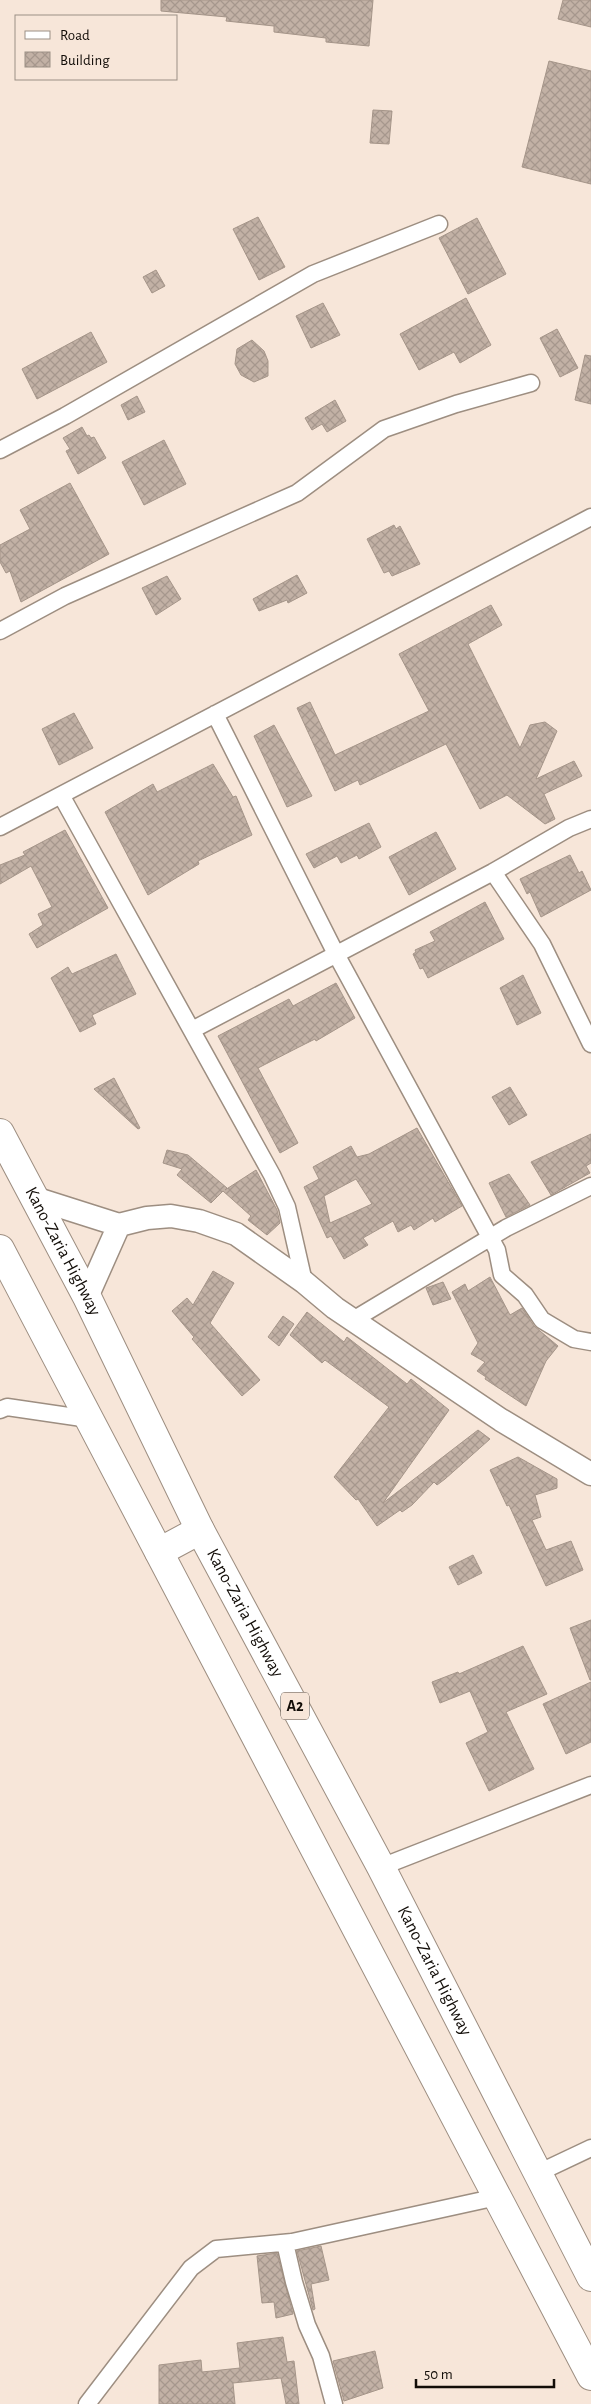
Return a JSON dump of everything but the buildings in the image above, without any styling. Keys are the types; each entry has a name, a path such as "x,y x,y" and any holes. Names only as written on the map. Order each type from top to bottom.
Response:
{"highway":[{"name":"Kano-Zaria Highway","path":"0,1133 87,1297 200,1530 381,1867 536,2174 591,2278"},
{"path":"0,1249 7,1278 89,1419 591,2376"},
{"path":"159,1552 200,1530"}],"street":[{"path":"0,450 65,416 313,274 439,224"},
{"path":"0,631 65,596 297,494 384,429 456,404 531,384"},
{"path":"0,827 591,518"},
{"path":"215,714 336,954 497,1250 502,1275 525,1295 542,1320 574,1339 591,1342"},
{"path":"61,795 272,1174 287,1207 304,1282"},
{"path":"192,1030 493,872 569,828 591,819"},
{"path":"493,872 542,944 591,1044"},
{"path":"353,1320 490,1238 591,1186"},
{"path":"34,1198 119,1225 147,1218 171,1216 199,1221 236,1234 304,1282 353,1320 501,1420 591,1474"},
{"path":"87,1297 119,1225"},
{"path":"0,1410 7,1407 89,1419"},
{"path":"381,1867 591,1785"},
{"path":"536,2174 591,2148"},
{"path":"87,2404 192,2268 216,2249 285,2243 497,2197"},
{"path":"285,2243 299,2300 307,2325 321,2356 334,2404"}]}
